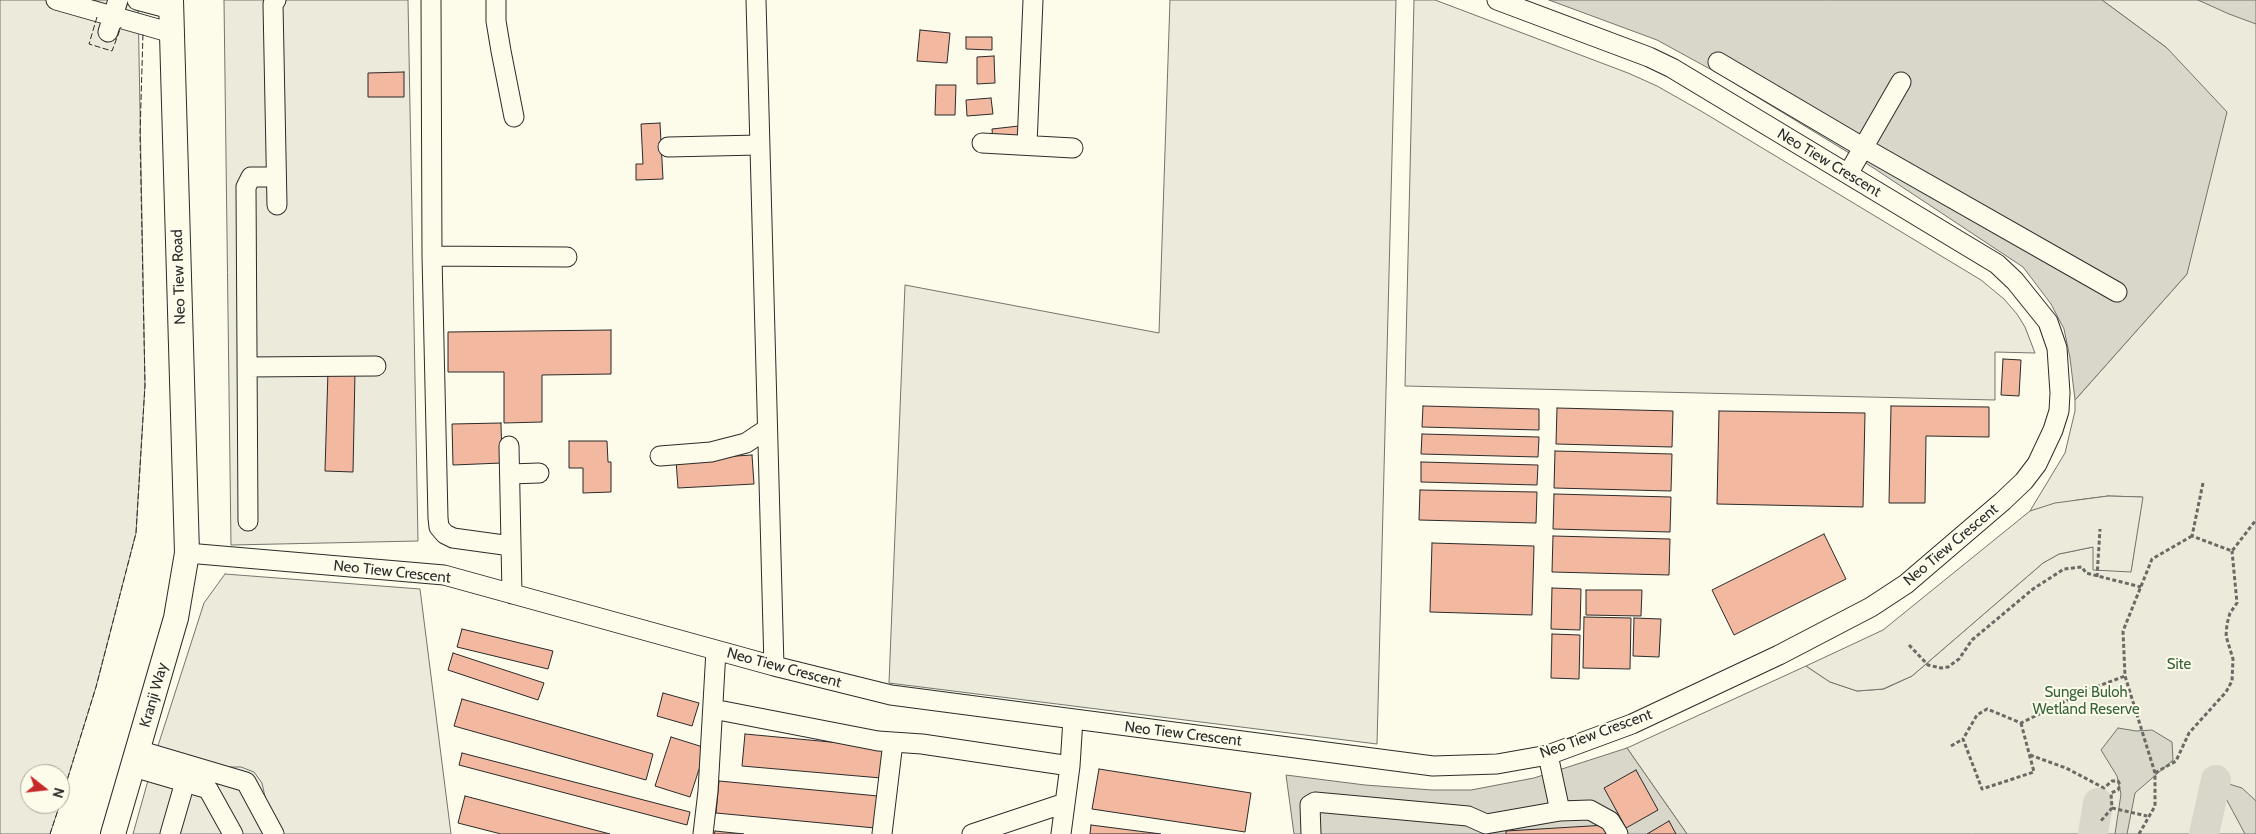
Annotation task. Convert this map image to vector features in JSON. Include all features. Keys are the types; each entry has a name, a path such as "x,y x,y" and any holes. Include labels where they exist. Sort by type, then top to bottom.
{"main road":[{"name":"Neo Tiew Road","path":"171,5 187,553"},
{"name":"Kranji Way","path":"113,834 176,618 187,553"}],"street":[{"path":"56,0 172,33"},
{"path":"137,0 171,5"},
{"path":"431,0 432,256 439,527 445,534 453,538 511,546"},
{"path":"496,0 496,21 514,118"},
{"path":"756,0 774,666"},
{"path":"1028,145 1033,0"},
{"name":"Neo Tiew Crescent","path":"187,553 444,575 774,666 891,695 1433,766 1497,764 1548,755 1632,724 1726,678 1779,655 1871,607 1906,584 2003,501 2024,481 2036,464 2059,411 2060,372 2057,348 2048,322 2016,281 1997,264 1657,60 1497,0"},
{"path":"273,1 277,205"},
{"path":"1718,62 1864,148 2117,292"},
{"path":"1848,174 1901,82"},
{"path":"982,143 1073,148"},
{"path":"668,146 759,145"},
{"path":"248,521 246,187 251,177 276,177"},
{"path":"432,256 567,257"},
{"path":"247,367 376,366"},
{"path":"660,456 711,452 746,443 767,429"},
{"path":"509,446 512,594"},
{"path":"510,474 539,473"},
{"path":"703,834 716,650"},
{"path":"713,709 893,742 922,744 1070,766"},
{"path":"1061,834 1070,766 1073,720"},
{"path":"882,834 893,742"},
{"path":"1548,755 1560,812"},
{"path":"135,758 185,782 208,789 233,834"},
{"path":"135,758 246,782 274,834"},
{"path":"171,829 185,782"},
{"path":"1311,834 1310,805 1315,802 1468,816 1484,829 1560,812 1590,810 1610,820 1618,834"},
{"path":"972,834 1027,826 1065,803"}],"path":[{"path":"2139,834 2147,816 2155,806 2155,773 2125,676 2123,630 2152,559 2192,536 2203,483"},
{"path":"2155,773 2176,761 2189,733 2226,692 2232,681 2233,659 2226,636 2230,613 2237,603 2232,551 2256,520"},
{"path":"2097,577 2100,529"},
{"path":"2192,536 2232,551"},
{"path":"1909,645 1928,665 1941,668 1948,667 1959,659 1972,640 2033,589 2064,569 2082,566 2086,573 2097,577 2141,587"},
{"path":"2021,723 2088,690 2125,676"},
{"path":"1952,746 1963,739 1977,715 1987,708 2021,723"},
{"path":"1963,739 1982,789 2034,772 2021,723"},
{"path":"2029,754 2066,768 2104,788 2112,781 2118,781 2120,785 2118,790 2111,793 2112,808 2100,822"},
{"path":"2112,808 2147,816"}],"green space":[{"path":"0,0 138,0 145,385 136,533 96,687 70,771 70,764 20,764 20,814 57,814 50,834 0,834"},
{"path":"224,0 408,0 418,541 231,545"},
{"path":"1170,0 1396,0 1377,744 889,683 905,285 1159,333"},
{"path":"1414,0 1435,0 1628,73 1657,86 1701,111 1981,280 2004,299 2017,314 2025,327 2035,353 1995,352 1995,400 1405,386"},
{"name":"Sungei Buloh Wetland Reserve","path":"2102,0 2256,0 2256,834 1687,834 1627,748 1806,666 1830,682 1857,691 1884,689 1912,676 2043,563 2059,554 2093,547 2131,571 2142,497 2108,496 2077,500 2030,511 2065,453 2075,411 2075,400 2187,274 2167,48"},
{"path":"225,574 420,589 451,834 283,834 267,806 218,767 156,752 204,603"}],"shaded area":[{"path":"1549,0 2102,0 2167,48 2227,112 2187,274 2075,400 2064,329 2051,304 2023,267 1872,167 1721,75 1657,40"},
{"path":"2198,0 2256,0 2256,24 2229,14"},
{"path":"2108,496 2143,497 2131,572 2093,570 2093,547 2059,554 2043,563 1912,676 1883,689 1857,691 1830,682 1806,666 1883,630 2030,511 2055,503"},
{"path":"2118,728 2136,731 2152,730 2172,742 2173,760 2135,793 2127,834 2115,834 2121,794 2117,776 2101,750"},
{"path":"1627,748 1687,834 1294,834 1286,775 1365,785 1432,790 1471,790 1534,778"},
{"path":"156,752 218,767 241,767 254,772 262,783 267,806 283,834 133,834"},
{"path":"2216,780 2242,788 2256,801 2256,834 2245,834"}],"building":[{"path":"920,30 950,33 947,63 917,61"},
{"path":"966,37 992,37 992,50 966,49"},
{"path":"994,56 995,83 977,84 977,57"},
{"path":"404,72 404,97 368,97 368,73"},
{"path":"936,85 956,85 955,115 935,115"},
{"path":"991,98 993,114 967,116 966,100"},
{"path":"660,123 663,179 636,180 636,164 643,164 641,124"},
{"path":"1019,126 1020,141 993,143 992,129"},
{"path":"611,330 611,374 542,375 542,422 504,423 504,372 448,372 448,332"},
{"path":"2003,359 2021,360 2019,396 2001,395"},
{"path":"328,371 355,372 353,472 325,471"},
{"path":"1423,406 1539,409 1539,430 1422,427"},
{"path":"1891,406 1989,407 1989,437 1926,436 1925,503 1889,503"},
{"path":"1557,408 1673,411 1672,447 1556,444"},
{"path":"1719,411 1865,413 1863,507 1717,504"},
{"path":"501,423 502,463 453,465 452,424"},
{"path":"1422,434 1539,437 1538,457 1421,454"},
{"path":"569,441 607,441 608,462 611,462 611,492 583,493 583,468 569,468"},
{"path":"1555,451 1672,454 1671,491 1554,488"},
{"path":"752,455 754,484 678,488 676,460"},
{"path":"1421,462 1538,465 1537,485 1421,482"},
{"path":"1420,490 1537,492 1536,523 1419,520"},
{"path":"1554,494 1671,497 1670,532 1553,529"},
{"path":"1824,534 1846,579 1734,635 1712,590"},
{"path":"1553,536 1670,539 1669,575 1552,572"},
{"path":"1432,543 1534,546 1532,615 1430,612"},
{"path":"1552,588 1581,589 1580,630 1551,629"},
{"path":"1586,590 1642,590 1641,616 1586,615"},
{"path":"1584,617 1631,618 1630,669 1583,668"},
{"path":"1634,618 1661,619 1659,657 1633,656"},
{"path":"462,629 553,651 548,669 457,647"},
{"path":"1552,634 1580,635 1579,679 1551,678"},
{"path":"453,653 544,683 538,700 448,670"},
{"path":"663,693 699,703 692,726 657,716"},
{"path":"462,699 653,754 646,780 454,726"},
{"path":"745,734 884,747 881,778 742,766"},
{"path":"671,737 706,748 690,797 655,786"},
{"path":"462,753 690,812 687,825 459,765"},
{"path":"1099,769 1251,793 1245,832 1092,809"},
{"path":"1636,770 1658,810 1626,828 1604,788"},
{"path":"719,781 878,796 875,828 716,813"},
{"path":"465,796 610,834 501,834 458,823"},
{"path":"1669,821 1676,834 1647,834"},
{"path":"1091,825 1161,834 1090,834"},
{"path":"1607,825 1608,834 1506,834 1506,831"},
{"path":"715,831 744,834 714,834"}],"waterway":[{"path":"2204,834 2216,780"},
{"path":"2093,834 2098,803"}],"fence":[{"path":"97,17 89,44 112,51 121,27"},
{"path":"70,771 96,687 136,533 145,385 140,135 143,33"},
{"path":"50,834 57,814"}],"park label":[{"name":"Site","path":"2179,665"}]}
